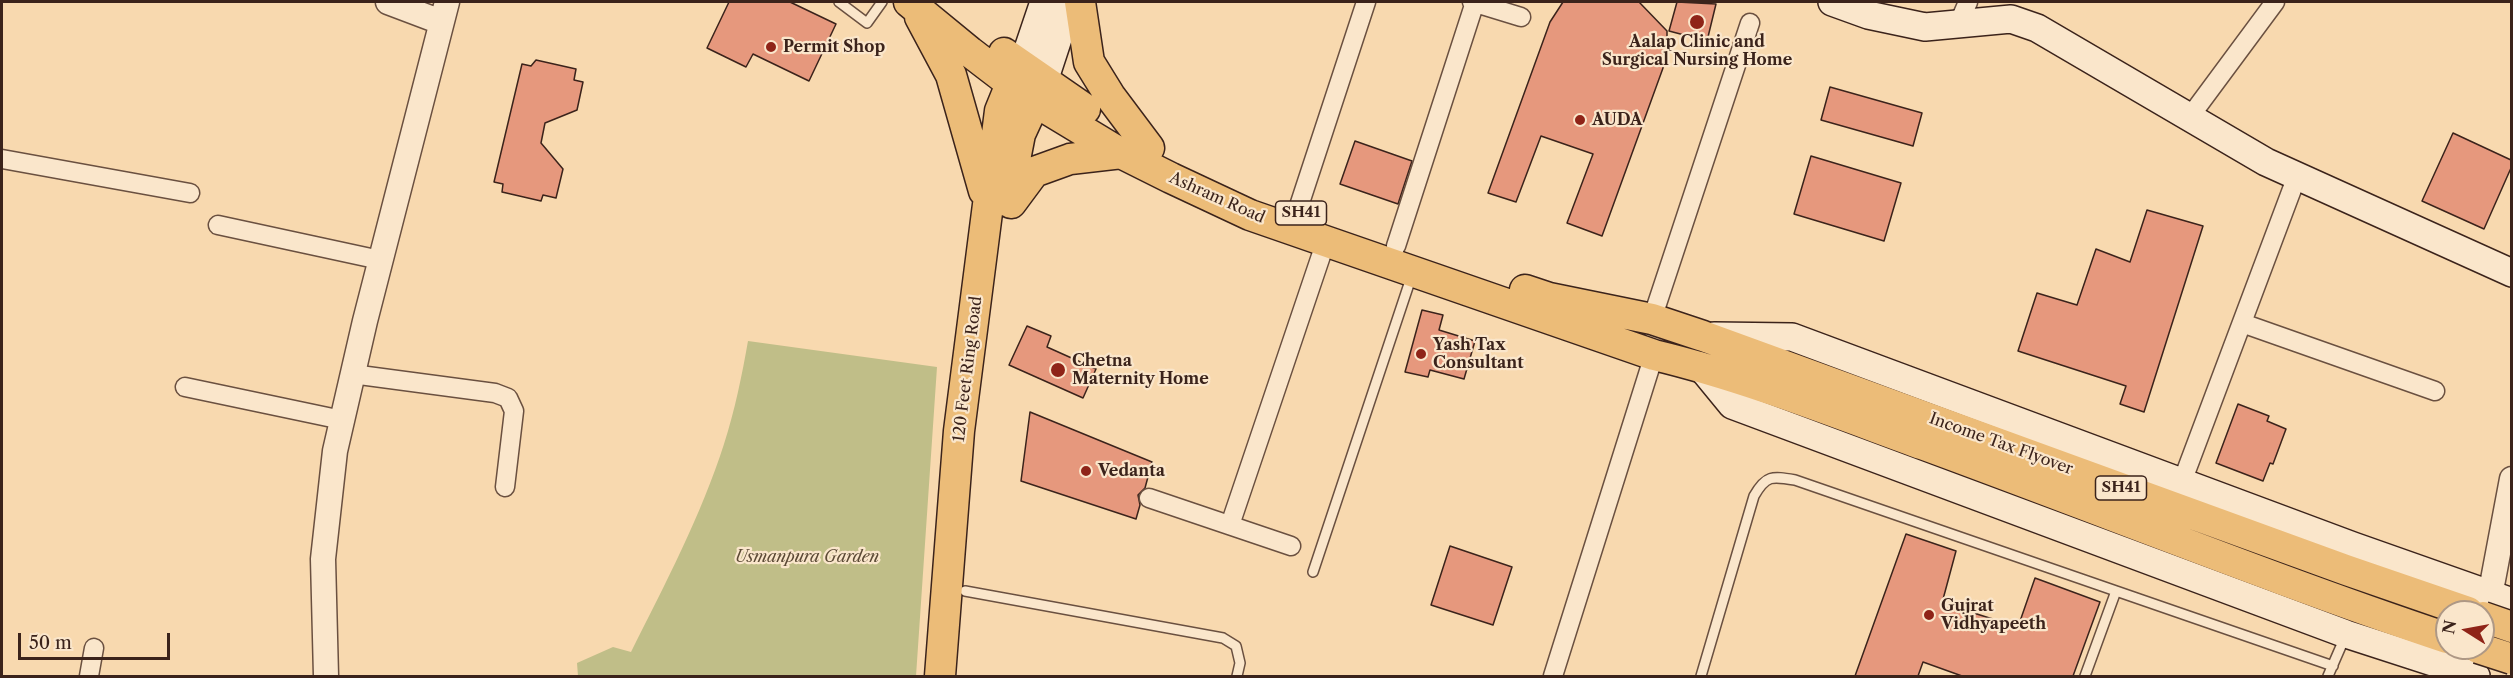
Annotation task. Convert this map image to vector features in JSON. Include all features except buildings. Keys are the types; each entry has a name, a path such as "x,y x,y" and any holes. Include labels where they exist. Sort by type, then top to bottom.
{"main road":[{"name":"Ashram Road","path":"901,2 1028,83 1124,135 1135,150 1250,215 1654,355 1700,366"},
{"path":"901,2 951,75 996,208 1034,172 1070,159 1135,150 1110,96 1089,62 1080,2"},
{"path":"1028,83 1044,2"},
{"path":"1028,83 1070,2"},
{"path":"1832,2 1868,15 1925,27 1963,13 2011,19 2037,28 2189,117 2297,176 2511,273"},
{"name":"120 Feet Ring Road","path":"958,676 996,208 1000,111 1028,83"},
{"name":"Ashram Road","path":"1135,150 1257,199 1549,298 1652,320 1703,336"},
{"name":"120 Feet Ring Road","path":"940,676 959,431 996,208"},
{"path":"1703,336 1792,338 2182,482 2471,600"},
{"name":"Income Tax Flyover","path":"1703,336 1769,375 2065,497 2335,600 2435,634"},
{"path":"1700,366 1732,405 2346,634 2475,676"},
{"name":"Income Tax Flyover","path":"1700,366 1769,375 2334,566 2462,600"},
{"name":"Income Tax Flyover","path":"2495,613 2511,627"},
{"path":"2495,654 2511,660"}],"street":[{"path":"326,676 323,559 335,451 380,260 444,12 388,2"},
{"path":"1297,212 1366,2"},
{"path":"1396,246 1474,2 1521,17"},
{"path":"2189,117 2275,2"},
{"path":"1652,320 1750,23"},
{"path":"2,159 190,193"},
{"path":"2182,482 2297,176"},
{"path":"218,225 380,260"},
{"path":"1230,525 1326,241"},
{"path":"2242,323 2435,391"},
{"path":"1553,676 1654,355"},
{"path":"352,374 495,393 508,398 514,411 505,487"},
{"path":"185,387 342,420"},
{"path":"2489,600 2511,479"},
{"path":"1149,498 1291,546"},
{"path":"89,676 94,648"},
{"path":"2475,676 2477,660"}],"lane":[{"path":"839,2 867,22 901,2"},
{"path":"1313,572 1413,271"},
{"path":"1701,676 1754,496 1762,482 1776,476 1795,480 2333,666"},
{"path":"965,591 1223,638 1236,646 1240,663 1237,676"},
{"path":"2085,676 2116,591"},
{"path":"2328,676 2346,634"}],"green space":[{"name":"Usmanpura Garden","path":"748,341 937,367 916,676 578,676 577,663 613,647 631,652 682,550 715,471 732,418"}],"place":[{"name":"Aalap Clinic and Surgical Nursing Home","path":"1697,22"},
{"name":"Permit Shop","path":"771,47"},
{"name":"AUDA","path":"1580,120"},
{"name":"Yash Tax Consultant","path":"1421,354"},
{"name":"Chetna Maternity Home","path":"1058,370"},
{"name":"Vedanta","path":"1086,471"},
{"name":"Gujrat Vidhyapeeth","path":"1929,615"}]}
